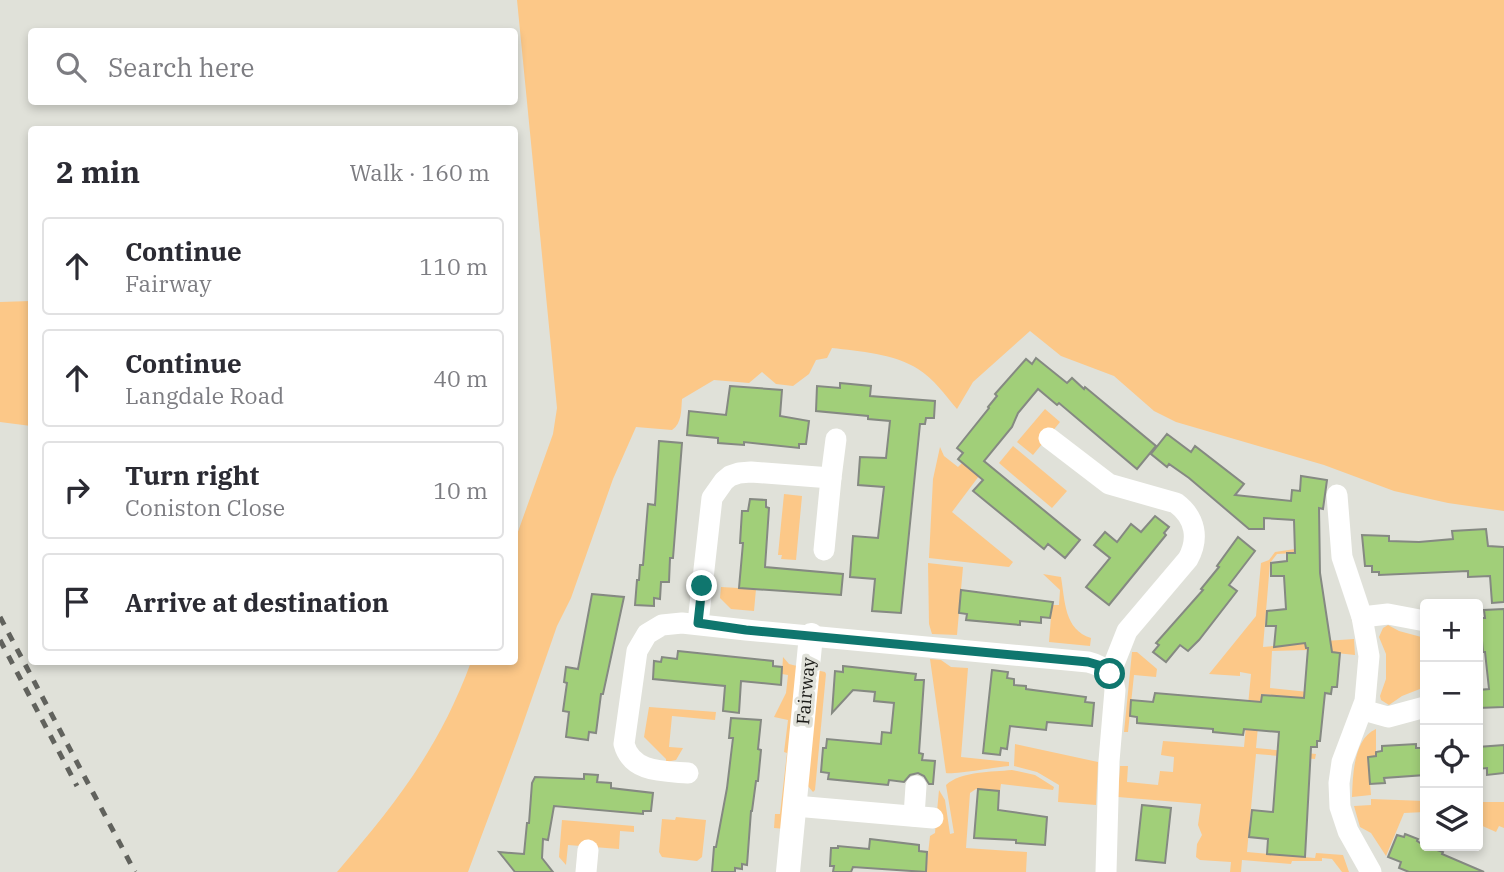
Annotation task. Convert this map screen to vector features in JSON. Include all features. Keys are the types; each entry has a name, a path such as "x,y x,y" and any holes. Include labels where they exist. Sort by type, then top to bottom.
{"street":[{"path":"824,550 836,439"},
{"path":"1049,439 1109,484 1177,503 1184,509 1195,531 1193,550 1188,559 1127,631 1110,674 1115,691 1109,761 1106,872"},
{"path":"698,623 709,508 712,498 724,481 739,473 751,472 831,478"},
{"path":"1336,495 1342,556 1362,617 1369,656 1363,710 1342,762 1340,807 1348,831 1371,872"},
{"path":"1362,617 1388,614 1420,620"},
{"path":"688,773 656,771 641,766 627,753 624,739 635,662 647,634 662,625 698,623 811,635"},
{"name":"Fairway","path":"788,872 811,635 1088,662 1102,666 1110,674"},
{"path":"1363,710 1388,718 1420,708"},
{"path":"795,806 923,817 916,786"},
{"path":"586,872 589,849"}],"shaded area":[{"path":"517,0 1504,0 1504,511 1448,503 1394,491 1324,465 1176,422 1154,411 1114,376 1061,356 1030,331 973,382 957,409 934,382 918,369 888,357 854,350 832,348 827,358 816,360 809,374 793,386 776,384 762,372 749,383 714,380 682,399 679,420 672,430 636,427 613,479 571,598 557,626 468,872 337,872 414,774 445,722 470,665 518,665 518,532 553,434 557,408"},
{"path":"28,301 28,426 0,422 0,302"},
{"path":"1045,409 1060,422 1033,455 1017,442"},
{"path":"1013,446 1067,491 1052,508 999,463"},
{"path":"940,447 944,456 958,467 962,463 979,476 952,512 1013,562 1009,567 929,558 933,479"},
{"path":"784,494 802,496 796,560 781,559 782,555 778,555"},
{"path":"1295,549 1312,552 1277,554 1270,563 1263,647 1305,643 1306,648 1311,648 1311,642 1354,639 1355,655 1308,650 1272,651 1270,688 1318,693 1318,699 1261,694 1256,748 1316,754 1315,759 1256,754 1247,852 1315,858 1316,853 1343,855 1349,872 1342,872 1332,859 1322,858 1322,861 1292,861 1291,864 1242,860 1241,872 1230,872 1231,862 1200,860 1196,857 1197,844 1202,835 1198,825 1201,804 1118,797 1120,766 1128,766 1127,782 1158,785 1160,771 1173,772 1174,757 1161,755 1163,741 1244,747 1251,674 1209,674 1256,616 1261,563 1269,560 1275,552"},
{"path":"928,563 963,567 957,635 932,634 929,624"},
{"path":"1043,574 1061,577 1067,613 1075,628 1091,638 1090,646 1049,642 1052,605 1059,605 1060,590"},
{"path":"721,587 756,589 754,611 731,609 720,598"},
{"path":"1388,625 1420,637 1420,689 1389,705 1381,700 1380,696 1386,679 1386,654 1379,637 1383,628"},
{"path":"1132,652 1137,652 1157,669 1156,677 1134,675 1128,732 1124,732"},
{"path":"783,657 789,664 801,667 785,829 774,828 775,814 780,814 787,753 784,752 788,720 774,717 786,693 788,675 782,674"},
{"path":"930,659 941,660 951,667 968,668 961,757 1009,762 1009,766 946,773"},
{"path":"816,670 826,674 813,792 807,785"},
{"path":"649,707 716,712 715,720 672,716 669,747 683,748 676,760 666,762 644,737"},
{"path":"1376,729 1376,756 1368,757 1371,795 1352,797 1359,749 1368,734"},
{"path":"1015,744 1098,762 1096,805 1058,802 1059,785 1037,772 1014,766"},
{"path":"1012,770 1035,775 1054,787 1053,790 1001,784 1000,791 976,789 970,793 966,848 1027,852 1026,872 926,872 930,836 935,833 939,790 945,800 950,834 954,833 946,785 968,775"},
{"path":"1371,799 1420,801 1420,812 1404,813 1386,856 1371,833 1360,827 1354,806 1371,805"},
{"path":"1483,802 1504,802 1504,828 1499,826 1496,832 1483,826"},
{"path":"676,817 706,820 702,857 697,861 662,857 659,852 662,819 675,820"},
{"path":"562,820 634,826 634,832 620,831 619,849 568,845 566,865 559,857"}],"building":[{"path":"1036,358 1067,383 1072,378 1084,389 1085,387 1156,446 1137,469 1059,403 1057,405 1038,389 1018,413 1012,427 984,461 1080,540 1065,558 1048,544 1044,549 973,491 983,480 958,459 963,453 957,448 989,408 997,396 995,394 1026,359 1032,364"},
{"path":"840,383 871,386 870,396 935,401 934,418 926,418 925,424 920,424 901,613 872,611 875,579 850,577 853,536 878,538 884,487 858,485 860,457 886,458 890,421 816,411 817,386 840,388"},
{"path":"730,386 782,390 780,416 809,421 806,444 799,444 799,448 744,442 744,445 718,443 718,438 687,435 689,411 726,415"},
{"path":"1167,434 1191,452 1195,446 1244,484 1235,495 1291,501 1292,490 1300,491 1301,476 1327,480 1323,509 1319,508 1320,573 1332,652 1340,653 1337,687 1332,687 1331,694 1325,693 1320,741 1317,741 1317,747 1311,747 1305,857 1267,854 1268,839 1249,837 1252,810 1273,812 1279,732 1244,729 1243,735 1213,732 1213,729 1137,723 1137,717 1130,716 1131,700 1153,702 1155,693 1261,702 1262,695 1304,698 1308,648 1305,643 1274,647 1276,626 1266,626 1267,611 1286,609 1284,576 1271,576 1271,563 1287,561 1287,553 1295,553 1294,520 1264,518 1264,529 1249,529 1189,478 1169,464 1167,467 1151,454"},
{"path":"659,441 682,443 673,558 670,558 669,582 661,582 660,599 654,598 654,606 635,605 640,565 643,565 648,504 655,505"},
{"path":"750,499 766,500 766,507 769,508 765,567 843,574 841,595 739,588 743,543 740,543 742,511 748,511"},
{"path":"1155,516 1169,527 1164,533 1166,535 1109,605 1086,587 1110,558 1094,545 1105,532 1117,542 1131,524 1141,532"},
{"path":"1486,529 1488,546 1504,547 1504,602 1492,603 1490,576 1468,577 1468,571 1379,575 1379,572 1372,572 1372,566 1365,566 1362,535 1389,536 1389,541 1419,542 1453,539 1452,531"},
{"path":"1238,537 1255,551 1229,585 1237,591 1188,651 1180,645 1166,662 1153,652 1159,645 1156,643 1203,590 1201,589"},
{"path":"961,590 1053,602 1050,618 1041,617 1041,623 1020,621 1020,625 966,620 967,614 959,613"},
{"path":"592,594 624,597 601,694 596,733 589,732 588,740 566,737 569,712 563,711 566,667 578,669"},
{"path":"1504,609 1504,707 1483,708 1483,690 1489,689 1483,652 1484,610"},
{"path":"678,651 773,661 773,666 782,667 781,685 741,681 739,713 723,711 725,686 653,679 654,661 661,662 662,657 677,659"},
{"path":"843,666 916,674 915,680 924,680 919,753 923,754 922,760 935,761 933,784 929,784 924,776 918,773 910,775 904,782 889,780 888,785 828,779 829,773 821,772 823,748 826,748 827,739 881,744 882,732 891,733 894,703 874,701 875,692 853,690 832,713 835,671 843,672"},
{"path":"992,670 1008,672 1007,678 1014,679 1014,685 1026,686 1026,689 1086,697 1085,702 1094,703 1092,726 1047,722 1046,730 1010,726 1007,749 1001,748 1000,755 983,753"},
{"path":"731,718 761,720 758,781 751,811 747,865 742,864 742,869 735,868 735,872 712,872 714,847 727,788 733,738 729,738"},
{"path":"1416,744 1416,748 1420,748 1420,775 1384,778 1385,783 1370,784 1368,757 1376,756 1376,752 1382,751 1382,746"},
{"path":"1504,745 1504,773 1487,775 1487,768 1483,768 1483,747"},
{"path":"584,774 598,775 597,782 611,783 611,788 653,793 651,811 643,811 643,814 554,806 548,840 543,839 542,858 553,872 515,872 499,852 524,854 532,783 535,777 584,779"},
{"path":"978,789 999,791 998,810 1047,817 1045,845 1016,843 1016,840 974,838"},
{"path":"1142,805 1171,808 1165,863 1136,860"},
{"path":"1405,834 1418,839 1420,851 1440,851 1484,872 1409,872 1399,868 1401,862 1388,857 1397,835 1404,837"},
{"path":"870,839 919,845 919,851 927,852 926,872 853,867 851,872 833,872 834,866 830,866 831,848 838,846 869,849"}],"railway":[{"path":"0,617 135,872"},
{"path":"0,640 77,786"}],"route":[{"path":"702,586 698,623 746,630 1088,662 1102,666 1110,674"}]}
